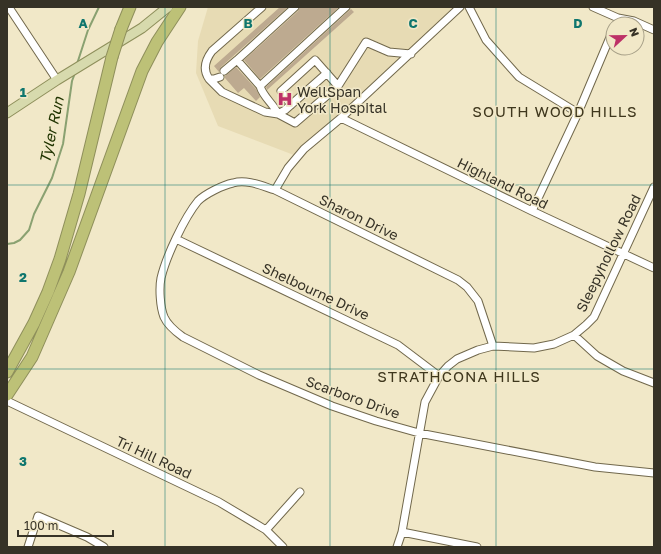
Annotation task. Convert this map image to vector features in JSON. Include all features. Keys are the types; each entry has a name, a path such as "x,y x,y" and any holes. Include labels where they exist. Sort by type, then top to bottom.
{"highway":[{"path":"7,372 34,323 48,292 60,259 79,194 112,57 130,7"},
{"path":"7,395 32,357 59,297 142,71 157,42 180,7"}],"main road":[{"path":"7,113 142,28 168,7"}],"street":[{"path":"262,7 212,51 206,59 205,72 209,79 222,92 265,112 278,114 295,123 338,86 366,42 390,52 411,54"},
{"path":"209,79 214,79 222,74 295,7"},
{"path":"260,86 346,7"},
{"path":"275,190 288,168 304,149 411,54 460,7"},
{"path":"469,7 486,40 519,77 578,113"},
{"path":"593,7 608,16"},
{"path":"7,8 10,9 58,80"},
{"path":"532,211 578,113 605,49"},
{"path":"237,60 260,86 261,92 274,106 278,114"},
{"path":"291,105 280,91 315,60 338,86"},
{"path":"278,114 291,105 326,73"},
{"name":"Highland Road","path":"340,118 623,255 654,268"},
{"name":"Sharon Drive","path":"186,219 199,200 234,182 247,182 275,190 458,280 467,287 478,301 493,346"},
{"name":"Sleepyhollow Road","path":"397,547 402,532 424,402 439,376 457,359 478,350 493,346 534,348 554,344 574,335 586,325 594,317 654,187"},
{"name":"Scarboro Drive","path":"186,219 165,264 161,279 160,294 164,317 172,328 183,337 259,375 332,406 376,422 419,433 595,467 654,473"},
{"name":"Shelbourne Drive","path":"176,239 398,344 439,376"},
{"path":"574,335 597,356 623,371 654,383"},
{"name":"Tri Hill Road","path":"7,400 219,502 266,530 283,547"},
{"path":"266,530 300,492"},
{"path":"28,547 38,516 87,537 104,547"},
{"path":"402,532 477,547"}],"shaded area":[{"name":"WellSpan York Hospital","path":"208,7 460,7 299,157 218,126 196,73 198,41"}],"building":[{"path":"280,7 288,7 221,67 219,72 214,66"},
{"path":"300,7 339,7 260,79 244,60 298,11"},
{"path":"351,9 354,12 267,90 266,87"},
{"path":"236,67 256,89 260,97 256,101 244,88 238,93 225,78 225,76"}],"waterway":[{"name":"Tyler Run","path":"77,64 88,30 99,7"},
{"name":"Tyler Run","path":"7,244 20,240 29,230 34,214 52,178 63,144 72,81 75,73"}],"place":[{"name":"WellSpan York Hospital","path":"285,99"}],"district":[{"name":"SOUTH WOOD HILLS","path":"555,111"},
{"name":"STRATHCONA HILLS","path":"459,376"}]}
